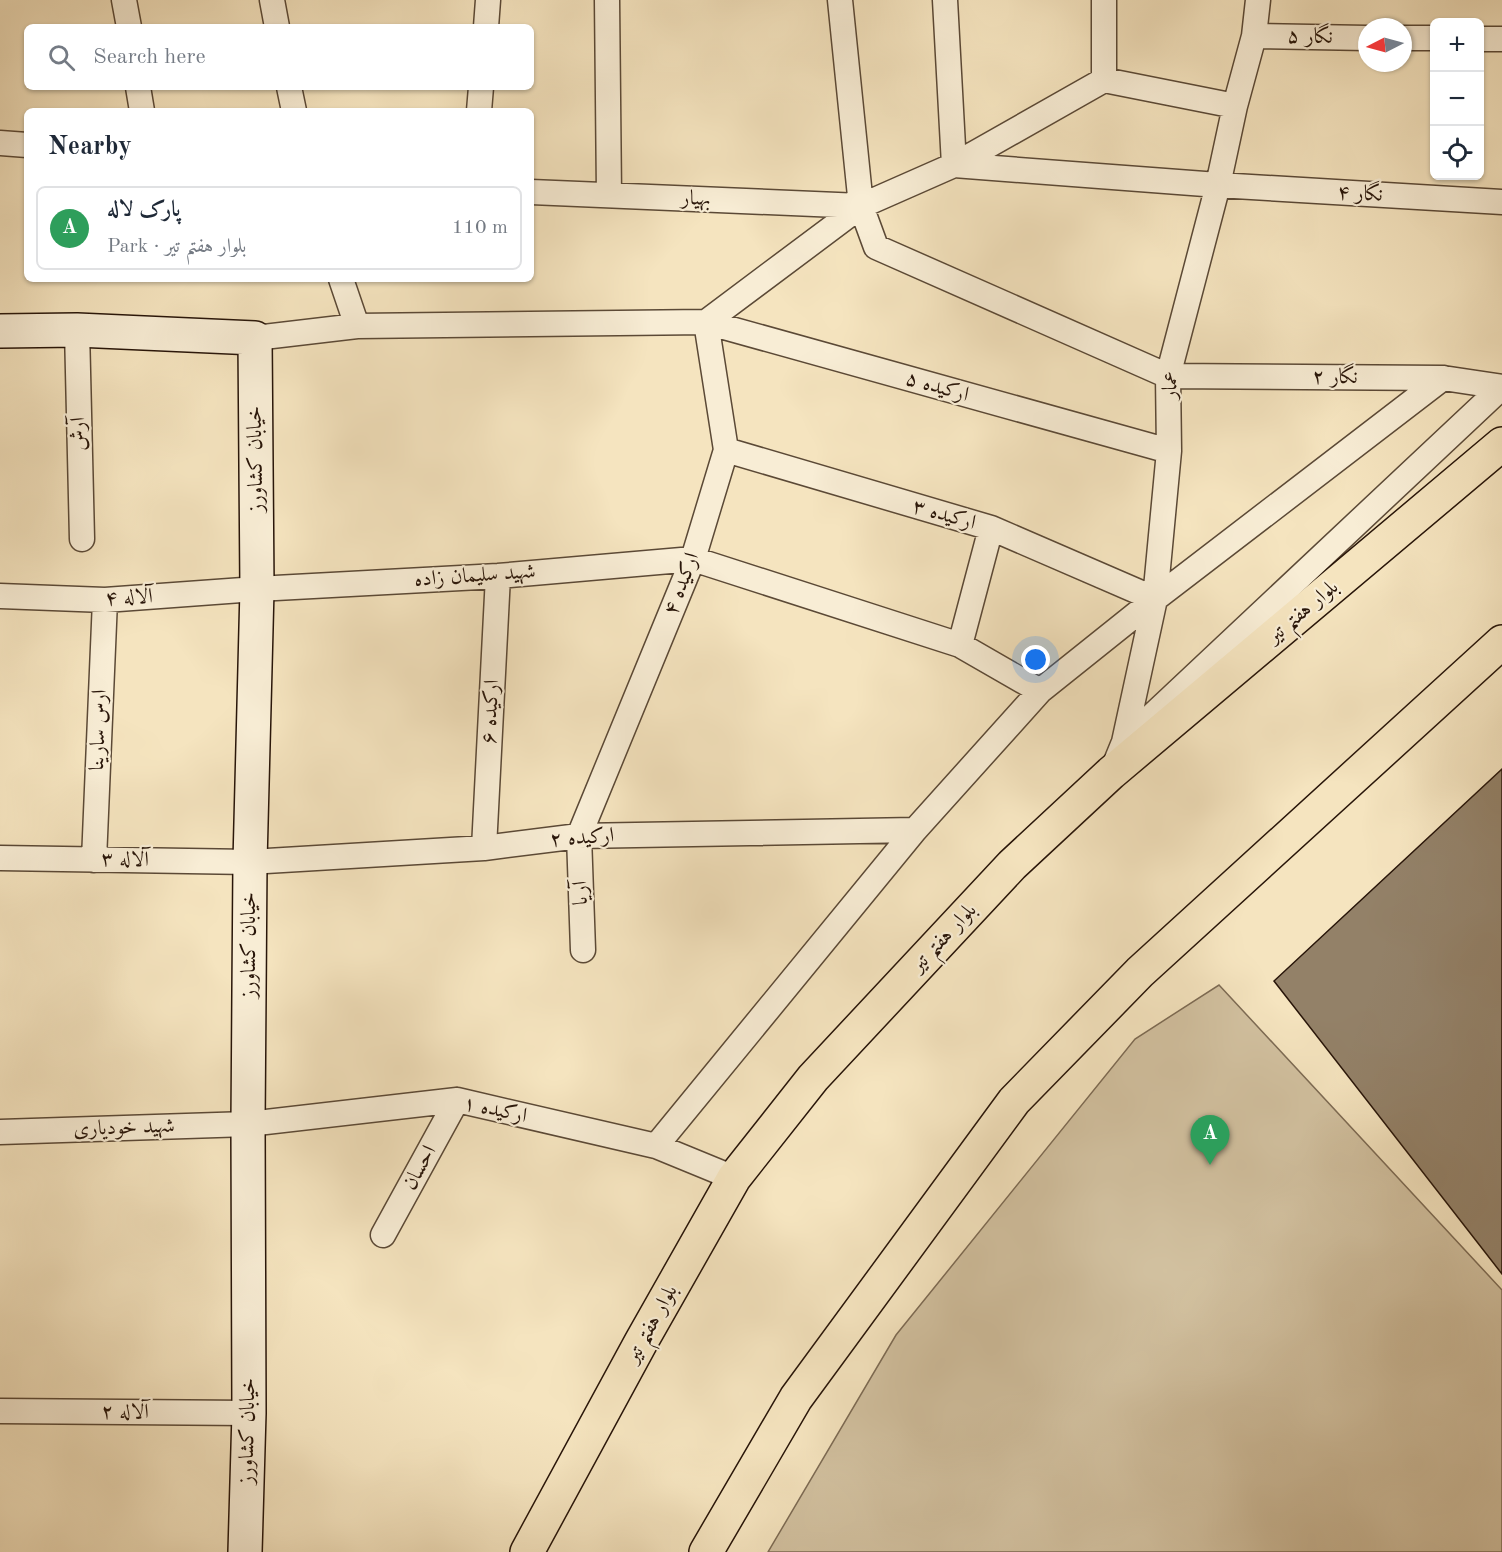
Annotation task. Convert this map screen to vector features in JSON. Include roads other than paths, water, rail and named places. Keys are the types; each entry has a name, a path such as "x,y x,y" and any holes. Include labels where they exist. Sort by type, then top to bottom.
{"main road":[{"name":"بلوار هفتم تیر","path":"527,1552 641,1342 734,1178 813,1078 1012,866 1112,773 1502,444"},
{"path":"706,1552 796,1398 1014,1101 1140,972 1502,642"}],"street":[{"path":"124,0 128,24"},
{"path":"272,0 276,24"},
{"path":"486,24 488,0"},
{"path":"607,0 609,195"},
{"path":"840,0 861,206 876,247 1168,376"},
{"path":"945,0 954,165"},
{"path":"1104,0 1104,80"},
{"name":"عمار","path":"1112,773 1124,742 1155,599 1169,451 1168,376 1254,36 1258,0"},
{"name":"نگار ۵","path":"1254,36 1358,38"},
{"path":"1412,38 1430,38"},
{"path":"1484,39 1502,39"},
{"path":"706,322 861,206 954,165 1104,80 1235,106"},
{"path":"138,90 142,108"},
{"path":"290,90 293,108"},
{"path":"479,108 481,90"},
{"path":"0,143 24,145"},
{"name":"نگار ۴","path":"954,165 1218,185 1502,202"},
{"name":"بهیار","path":"534,192 861,206"},
{"path":"342,282 357,326"},
{"name":"ارکیده ۵","path":"255,338 357,326 706,322 1169,451"},
{"name":"ارکیده ۴","path":"579,836 693,559 726,450 706,322"},
{"path":"0,331 77,330 255,338"},
{"name":"آرش","path":"77,330 82,539"},
{"name":"خیابان کشاورز","path":"245,1552 249,1413 249,862 257,589 255,338"},
{"name":"نگار ۲","path":"1168,376 1443,378 1502,387"},
{"path":"656,1146 915,830 1040,691 1155,599 1443,378"},
{"path":"1124,742 1502,387"},
{"name":"ارکیده ۳","path":"726,450 991,528 1155,599"},
{"path":"960,645 991,528"},
{"path":"693,559 960,645 1040,691"},
{"name":"شهید سلیمان زاده","path":"257,589 498,576 693,559"},
{"name":"ارکیده ۶","path":"484,848 498,576"},
{"name":"آلاله ۴","path":"0,596 105,600 257,589"},
{"name":"ارس سارینا","path":"94,860 105,600"},
{"name":"ارکیده ۲","path":"249,862 484,848 579,836 915,830"},
{"name":"آریا","path":"579,836 583,950"},
{"name":"آلاله ۳","path":"0,858 249,862"},
{"name":"ارکیده ۱","path":"248,1124 457,1100 656,1146 734,1178"},
{"name":"احسان","path":"383,1235 457,1100"},
{"name":"شهید خودیاری","path":"0,1132 248,1124"},
{"name":"آلاله ۲","path":"0,1411 249,1413"}],"place":[{"name":"پارک لاله","path":"1210,1165"}]}
